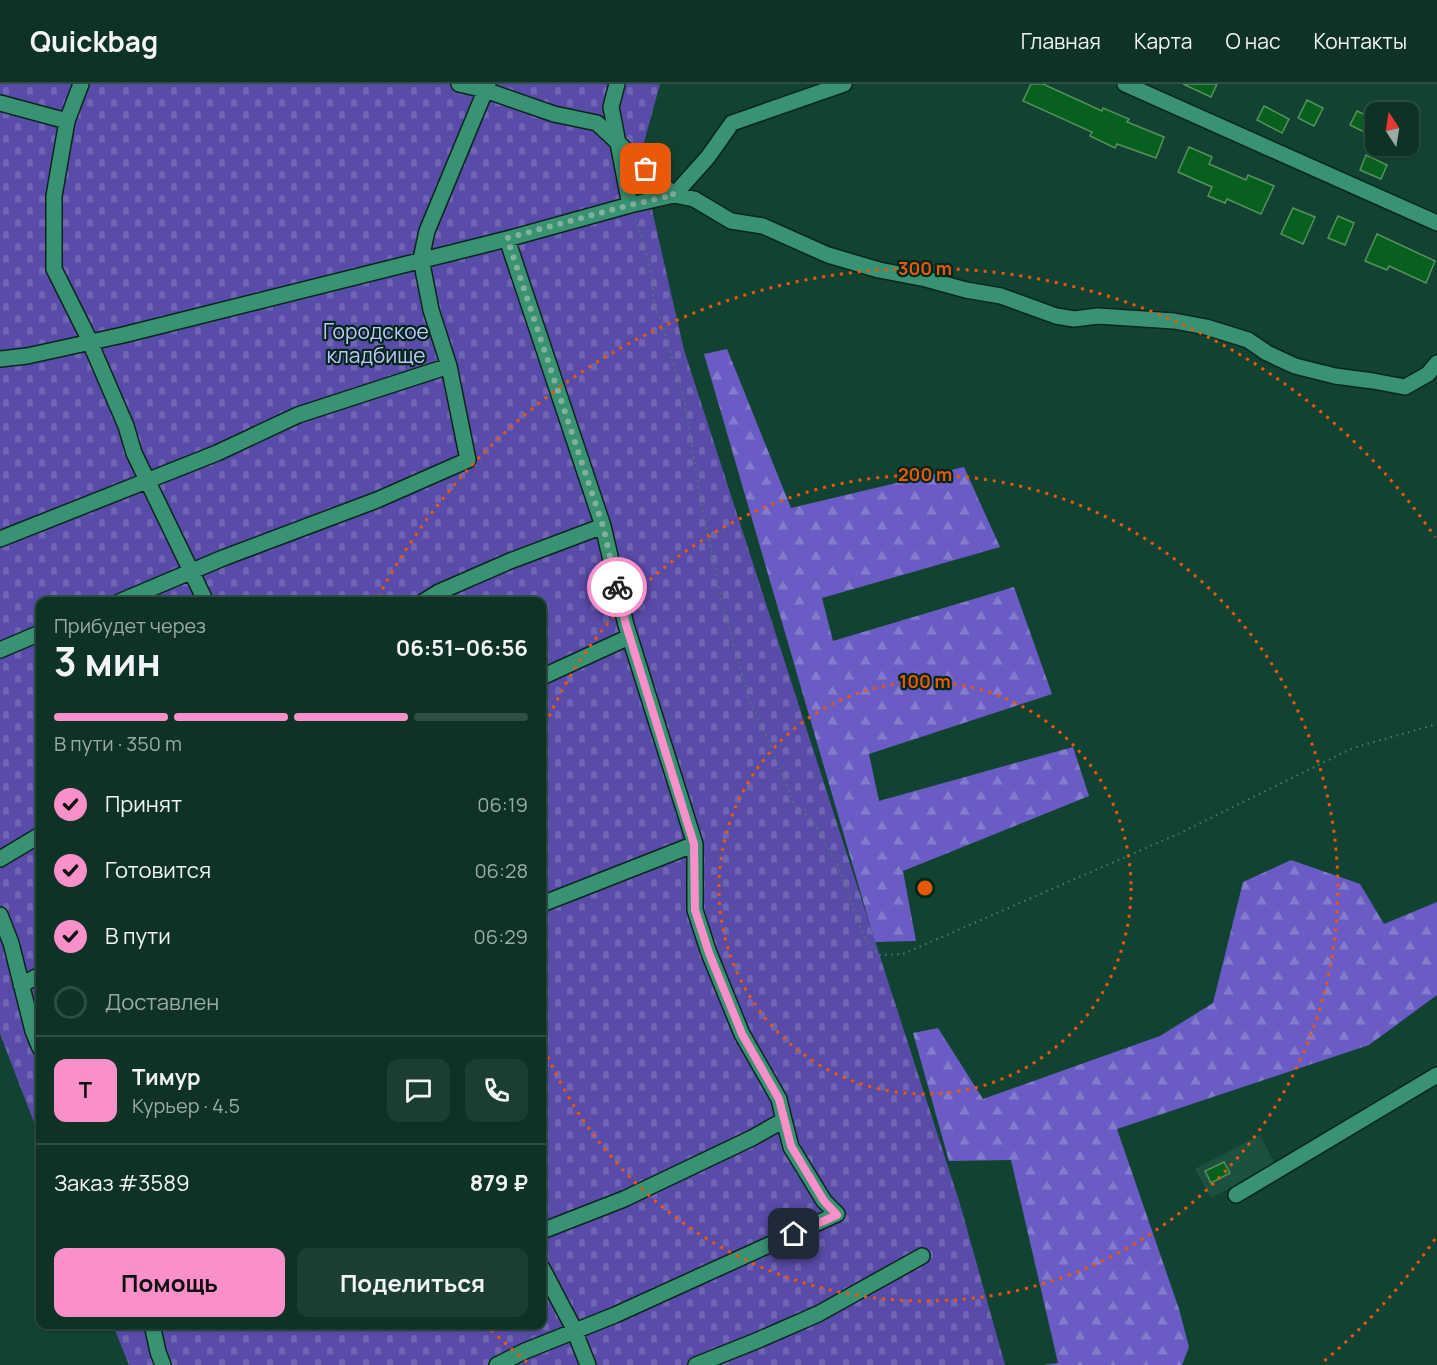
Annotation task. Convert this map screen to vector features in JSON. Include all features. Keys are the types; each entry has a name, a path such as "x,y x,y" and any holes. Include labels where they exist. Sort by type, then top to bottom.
{"street":[{"path":"81,84 67,120 54,196 54,269 90,342 126,426 134,453 204,597"},
{"path":"459,84 486,87 554,114 597,123 674,195"},
{"path":"617,84 611,107 630,205"},
{"path":"674,195 708,157 732,123 844,84"},
{"path":"1125,84 1437,223"},
{"path":"130,597 191,571 377,500 468,460 449,366 431,309 421,259 427,231 486,87"},
{"path":"0,103 67,120"},
{"path":"0,359 27,356 134,333 674,195 694,199 731,221 763,226 828,255 879,270 1001,296 1056,316 1074,319 1098,316 1174,321 1206,327 1248,340 1267,353 1295,366 1335,376 1405,387 1428,374 1437,363"},
{"path":"497,1365 615,1315 837,1215 824,1201 791,1146 779,1099 742,1034 698,921 695,910 694,844 630,636 603,526 507,238"},
{"path":"0,539 217,453 298,415 449,366"},
{"path":"431,597 510,561 603,526"},
{"path":"0,650 36,635"},
{"path":"546,675 630,636"},
{"path":"0,859 36,837"},
{"path":"546,902 694,844"},
{"path":"0,915 11,943 36,1038"},
{"path":"21,985 36,977"},
{"path":"1236,1195 1437,1075"},
{"path":"546,1229 624,1199 752,1138 784,1120"},
{"path":"696,1365 818,1314 922,1256"},
{"path":"546,1276 574,1331 588,1365"},
{"path":"153,1329 158,1352 164,1365"}],"path":[{"path":"630,205 645,247 653,280 653,299 685,403 706,529 722,602 749,700 795,806 811,819 838,865 864,937 878,955 903,954 1034,897 1178,834 1353,748 1437,724"}],"shaded area":[{"path":"1260,1135 1275,1164 1211,1198 1195,1169"}],"green space":[{"name":"Городское кладбище","path":"0,84 660,84 640,157 684,350 960,1204 1005,1365 129,1365 115,1329 546,1329 546,597 36,597 36,1128 0,1034"},
{"path":"727,349 791,508 964,467 1000,547 822,598 833,641 1014,587 1052,694 869,754 879,801 1073,747 1089,796 903,871 916,941 875,942 704,354"},
{"path":"1291,860 1360,884 1384,924 1437,902 1437,995 1369,1045 1117,1129 1179,1309 1189,1347 1182,1365 1044,1365 1058,1363 1011,1160 949,1161 913,1033 938,1028 983,1099 1160,1036 1213,1003 1243,882"}],"building":[{"path":"1031,84 1043,84 1102,111 1103,108 1129,119 1127,122 1164,137 1156,158 1117,144 1115,148 1090,136 1092,132 1023,101"},
{"path":"1183,84 1217,84 1211,97"},
{"path":"1307,100 1323,108 1314,126 1298,118"},
{"path":"1264,106 1289,119 1282,133 1257,120"},
{"path":"1357,111 1365,115 1365,132 1350,125"},
{"path":"1189,147 1212,157 1209,164 1246,180 1248,175 1274,186 1261,214 1227,199 1225,203 1208,196 1212,187 1178,172"},
{"path":"1366,156 1387,165 1381,179 1360,170"},
{"path":"1293,208 1315,217 1303,244 1281,234"},
{"path":"1338,216 1354,223 1345,245 1328,238"},
{"path":"1377,234 1435,261 1426,283 1389,266 1387,270 1365,261"},
{"path":"1224,1162 1230,1173 1211,1183 1205,1171"}],"way so far":[{"path":"617,587 603,526 507,238 674,195 646,169"}],"route":[{"path":"617,587 626,625 694,844 695,910 709,953 742,1034 779,1099 791,1146 824,1201 837,1215 794,1234"}]}
